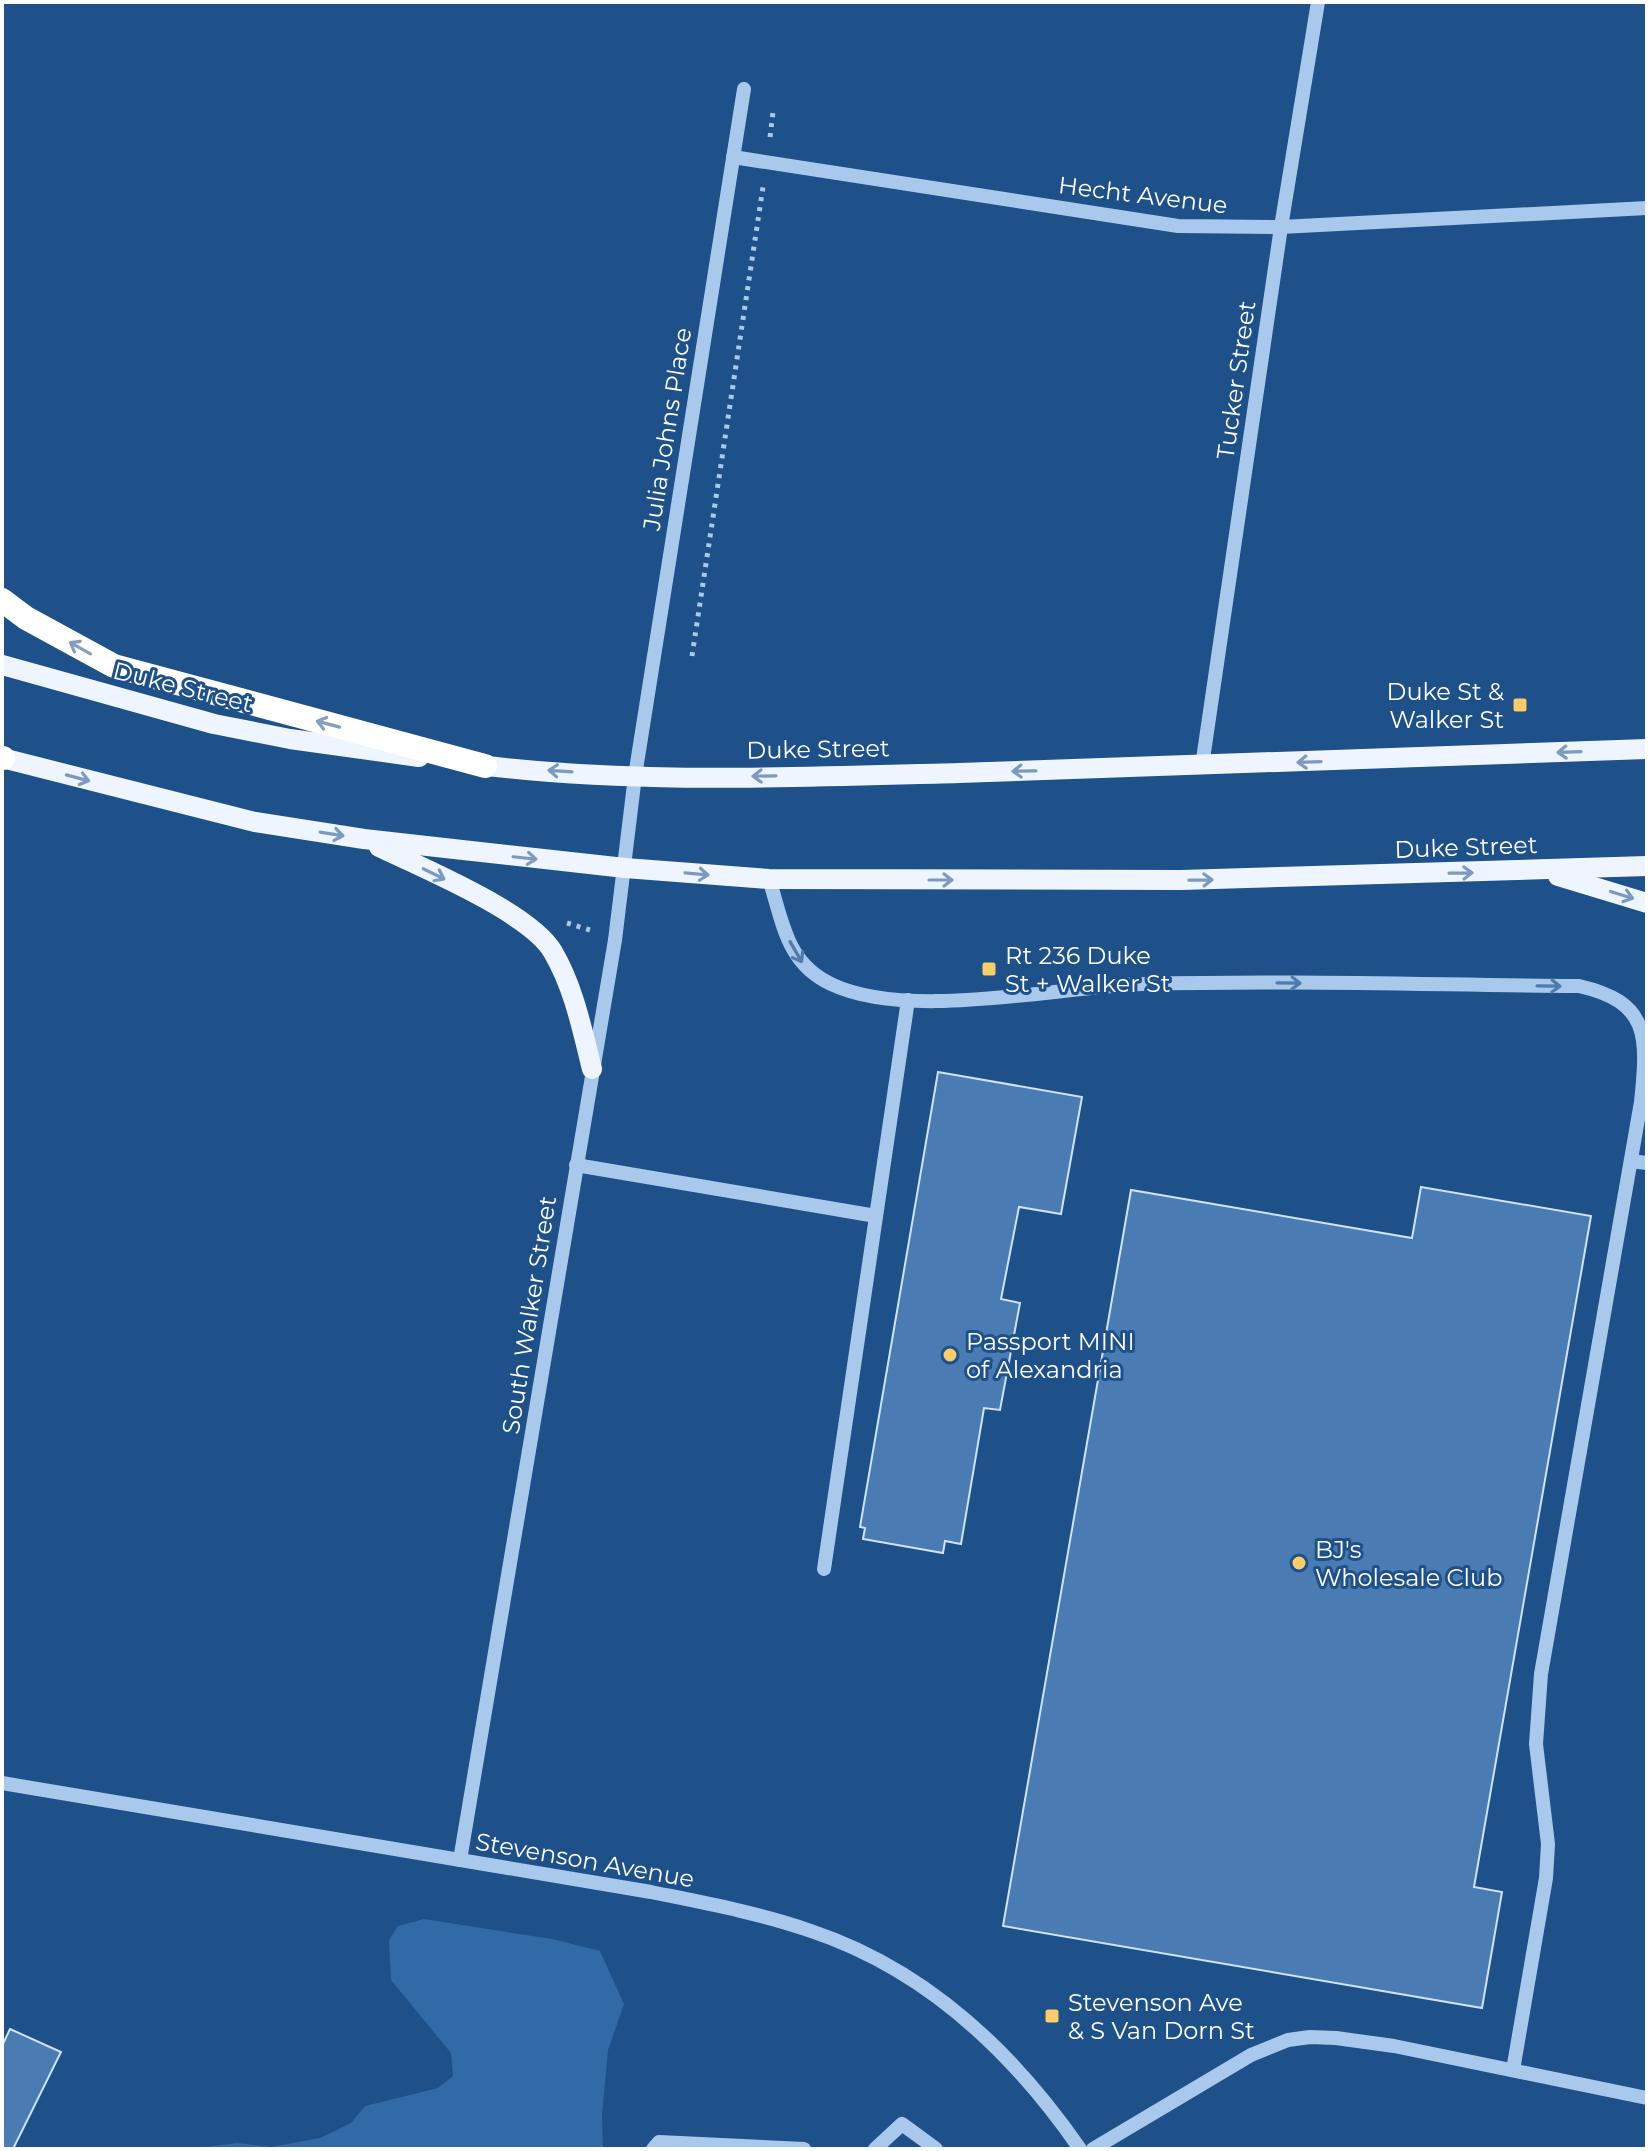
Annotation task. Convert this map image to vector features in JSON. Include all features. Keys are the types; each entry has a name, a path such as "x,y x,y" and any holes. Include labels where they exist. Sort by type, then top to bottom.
{"highway":[{"path":"2,600 26,618 114,666 485,766"}],"main road":[{"name":"Duke Street","path":"2,665 214,724 290,739 485,766 635,776 909,774 1647,749"},
{"name":"Duke Street","path":"2,758 255,822 364,839 625,868 769,879 1181,880 1647,866"},
{"path":"364,839 468,889 531,928 552,949 571,991 592,1069"},
{"path":"1542,871 1647,903"}],"street":[{"name":"Tucker Street","path":"1202,766 1281,227 1318,2"},
{"name":"Julia Johns Place","path":"635,776 744,89"},
{"name":"Hecht Avenue","path":"733,157 1178,226 1281,227 1647,208"},
{"name":"South Walker Street","path":"460,1860 625,868 635,776"},
{"path":"769,879 793,953 808,971 830,984 879,998 946,1001 1107,986 1168,984 1579,986 1611,995 1631,1006 1639,1017 1647,1047 1641,1102 1541,1674 1536,1744 1548,1844 1546,1878 1513,2070"},
{"path":"824,1569 908,1000"},
{"path":"1631,1161 1647,1163"},
{"path":"576,1165 876,1216"},
{"name":"Stevenson Avenue","path":"2,1783 651,1892 751,1913 813,1931 897,1971 970,2022 1052,2108 1080,2149"},
{"path":"1093,2149 1251,2055 1288,2040 1323,2037 1365,2041 1647,2098"},
{"path":"875,2149 902,2124 936,2149"},
{"path":"653,2149 659,2142 804,2149"}],"path":[{"path":"692,656 760,215"}],"shaded area":[{"path":"424,1919 552,1939 600,1951 624,2004 608,2050 602,2115 603,2149 189,2149 237,2143 271,2147 320,2138 351,2123 365,2106 438,2088 453,2076 451,2053 391,1980 389,1940 398,1926"}],"building":[{"name":"Passport MINI of Alexandria","path":"938,1072 1082,1097 1061,1214 1019,1207 1001,1299 1020,1303 1000,1410 984,1408 961,1544 945,1541 943,1553 863,1539 865,1528 860,1527"},
{"name":"BJ's Wholesale Club","path":"1421,1187 1591,1216 1474,1887 1502,1892 1482,2008 1003,1926 1131,1190 1412,1238"},
{"path":"10,2029 61,2052 13,2149 2,2149 2,2046"}],"place":[{"name":"Duke St & Walker St","path":"1520,705"},
{"name":"Rt 236 Duke St + Walker St","path":"989,969"},
{"name":"Passport MINI of Alexandria","path":"950,1355"},
{"name":"BJ's Wholesale Club","path":"1299,1563"},
{"name":"Stevenson Ave & S Van Dorn St","path":"1052,2016"}]}
